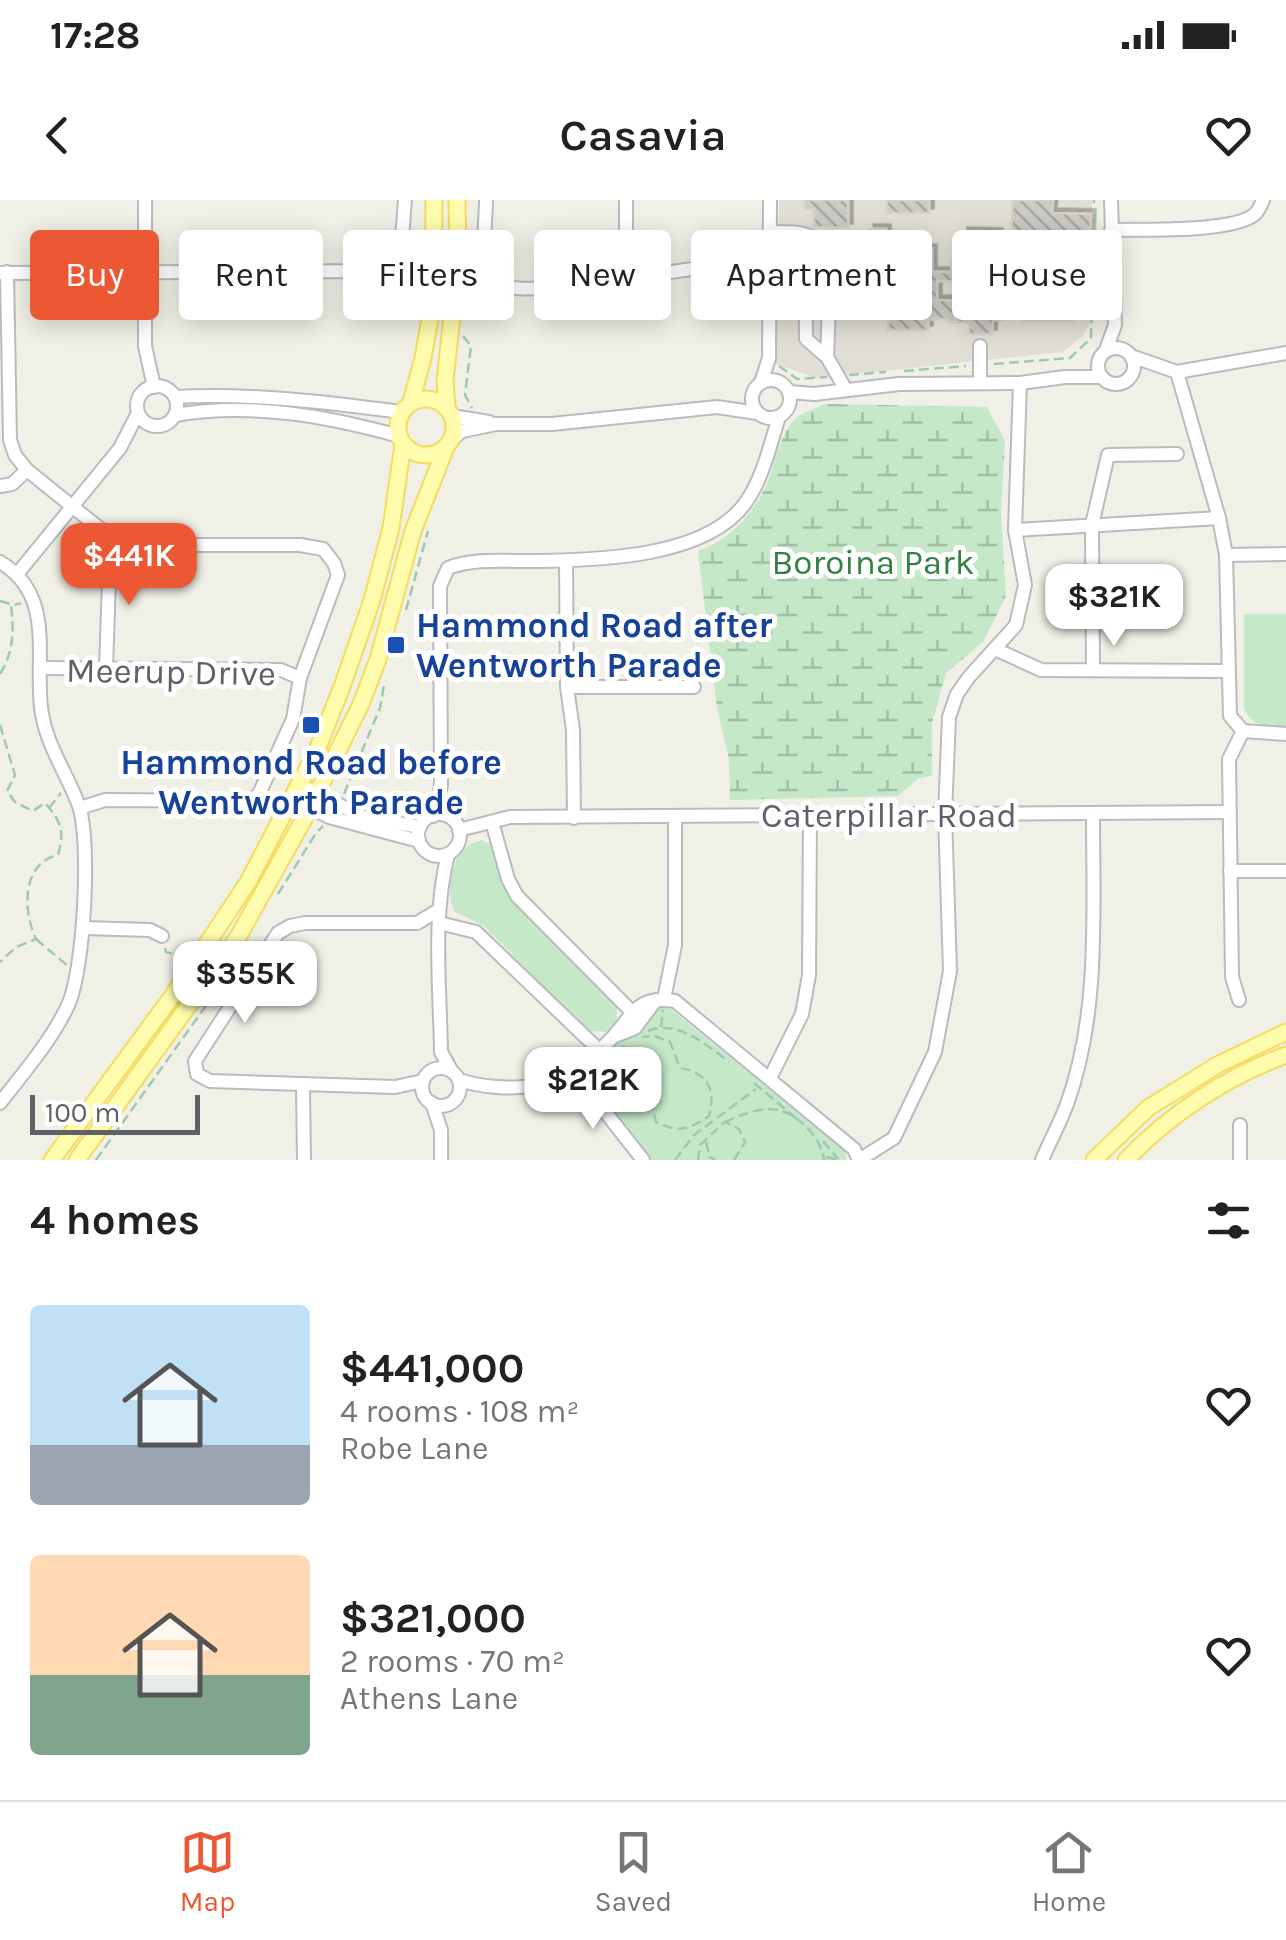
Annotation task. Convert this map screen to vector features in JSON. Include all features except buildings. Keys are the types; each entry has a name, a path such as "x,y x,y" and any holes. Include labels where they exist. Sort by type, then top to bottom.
{"main road":[{"path":"52,1160 173,995 237,899 295,791 344,684 391,528 401,440 397,426 406,407 433,302 434,200"},
{"path":"77,1160 238,937 361,704 378,659 413,531 449,444 445,380 458,263 458,200"},
{"path":"406,407 426,398 450,412"},
{"path":"401,440 414,453 424,455 449,444"},
{"path":"1094,1160 1148,1108 1219,1064 1286,1032"},
{"path":"1126,1160 1181,1111 1232,1080 1286,1056"}],"street":[{"path":"144,230 145,200"},
{"path":"159,273 379,271 391,266 399,252 404,200"},
{"path":"486,200 485,267 493,281 505,288 534,288"},
{"path":"626,200 626,230"},
{"path":"770,200 771,230"},
{"path":"1110,201 1111,230 1207,227 1242,221 1257,213 1263,200"},
{"path":"30,272 3,272 10,440 26,470 114,540 136,545 300,545 322,549 338,575 300,678 293,719 258,794 250,801 106,800 75,806"},
{"path":"144,320 145,346 154,387"},
{"path":"440,886 422,840 434,816 441,786 440,586 448,568 466,562 566,561 678,546 714,532 735,516 748,500 786,393 770,358 770,320"},
{"path":"806,320 806,339 827,358 846,390"},
{"path":"827,358 828,320"},
{"path":"1115,320 1134,367 1130,378"},
{"path":"1101,378 1102,354 1115,325"},
{"path":"980,346 980,383"},
{"path":"1065,377 1118,348 1171,371 1219,518 1226,555 1230,716 1242,731 1286,734"},
{"path":"718,407 756,388 814,394 898,384 1020,383 1065,377 1101,378 1118,384 1130,378 1286,353"},
{"path":"769,449 752,404 770,358"},
{"path":"619,1041 632,1012 660,1000 675,1000 764,1083 854,1149 859,1160 894,1138 934,1052 950,972 945,815 946,733 952,703 968,676 1016,625 1026,585 1015,530 1020,383"},
{"path":"18,573 120,448 138,413 140,396 154,387 166,389 174,398 175,416"},
{"path":"174,398 225,395 406,407"},
{"path":"449,444 462,431 496,424 552,424 718,407 779,417"},
{"path":"120,448 175,416 201,411 248,410 339,422 401,440"},
{"path":"450,412 496,424"},
{"path":"138,413 154,426"},
{"path":"1093,670 1092,525 1108,455 1177,454"},
{"path":"0,486 12,484 26,470"},
{"path":"1015,530 1219,518"},
{"path":"106,669 110,550 114,540"},
{"path":"1226,555 1286,554"},
{"path":"566,561 574,818"},
{"path":"0,562 18,573 34,602 44,730 75,806 84,865 83,928 74,956 70,1002 0,1103"},
{"path":"996,649 1036,670 1228,671"},
{"name":"Meerup Drive","path":"42,668 282,670 300,678"},
{"path":"568,687 694,686"},
{"path":"1238,1000 1232,976 1229,760 1242,731"},
{"path":"441,786 455,843 440,886 442,1052 427,1087 441,1130 441,1160"},
{"path":"295,791 422,840 438,856 455,843"},
{"name":"Caterpillar Road","path":"455,843 510,816 1230,812"},
{"path":"1042,1160 1068,1102 1087,1016 1093,814"},
{"path":"434,816 449,817"},
{"path":"764,1083 802,1014 809,975 810,816"},
{"path":"643,1160 584,1080 590,1060 599,1050 635,1028 660,1000 675,945 675,817"},
{"name":"Caterpillar Road","path":"455,843 470,834 548,818"},
{"path":"494,829 517,896 632,1012"},
{"path":"1230,871 1286,871"},
{"path":"427,1087 210,1081 197,1074 196,1061 278,933 305,923 417,923 439,917 476,932 599,1050"},
{"path":"417,923 439,939"},
{"path":"83,928 150,930 162,936"},
{"path":"441,1130 455,1099 455,1075 442,1052"},
{"path":"427,1087 440,1068 487,1086 584,1080"},
{"path":"303,1086 304,1160"},
{"path":"427,1087 442,1106 487,1086"},
{"path":"1240,1125 1240,1160"}],"path":[{"path":"462,335 471,346 465,396 474,418"},
{"path":"0,601 27,601"},
{"path":"0,674 12,651 10,604"},
{"path":"0,725 15,775 7,791 10,796 34,810 44,803 62,826 58,855 37,868 28,886 29,924 51,955 69,966 74,956"},
{"path":"49,808 60,792 75,806"},
{"path":"162,936 166,952 186,958"},
{"path":"0,962 16,947 36,938"},
{"path":"619,1041 616,1060 632,1094 650,1098 656,1122 675,1131 690,1128 709,1116 714,1098 709,1082 700,1073 680,1068 670,1042 655,1036 636,1038 654,1028 669,1026 704,1042 731,1064"},
{"path":"611,1102 608,1068 616,1060"},
{"path":"744,1075 764,1083 806,1126 824,1158 839,1160"},
{"path":"675,1160 694,1135 764,1083"},
{"path":"698,1160 700,1144 726,1122 747,1112 781,1110 822,1139 839,1160"},
{"path":"726,1122 739,1129 745,1142 734,1160"},
{"path":"706,1141 710,1157 715,1160"}],"shaded area":[{"path":"779,200 1092,200 1092,230 952,230 952,320 1091,320 1083,336 1063,352 816,378 776,364 777,320 932,320 932,230 778,230"}],"green space":[{"name":"Boroina Park","path":"824,404 987,407 1005,441 1001,512 1006,596 983,642 946,673 932,723 932,776 919,778 898,796 730,800 729,759 717,708 698,551 724,537 745,518 762,495 788,428 799,416"},
{"path":"1244,614 1286,614 1286,726 1256,722 1244,708"},
{"path":"482,840 492,846 511,898 617,1006 617,1021 606,1032 588,1031 483,925 455,912 449,883 457,858 470,844"},
{"path":"667,1006 845,1151 847,1160 649,1160 603,1105 588,1071 650,1007"}],"place":[{"name":"Hammond Road after Wentworth Parade","path":"396,645"},
{"name":"Hammond Road before Wentworth Parade","path":"311,725"}]}
